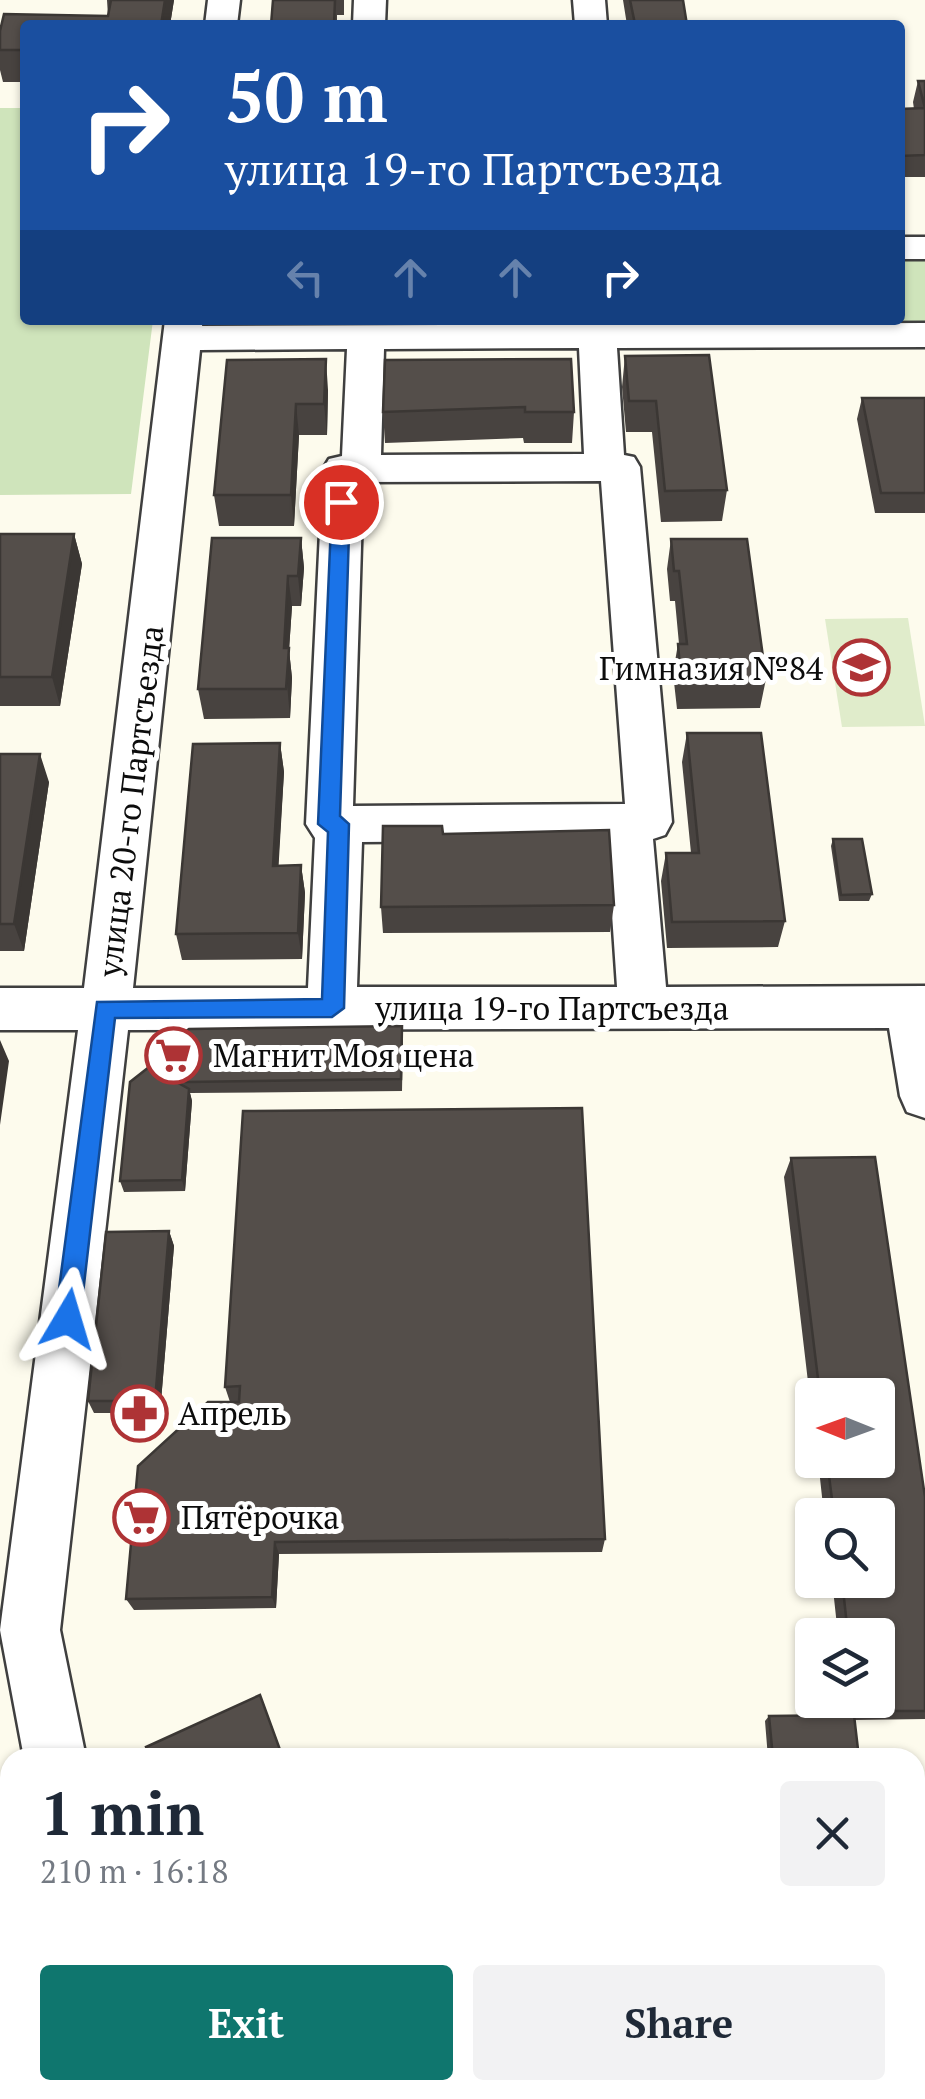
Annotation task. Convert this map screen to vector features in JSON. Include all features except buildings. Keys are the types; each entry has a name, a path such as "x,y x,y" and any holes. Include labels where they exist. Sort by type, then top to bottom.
{"street":[{"path":"183,329 366,338 925,335"},
{"name":"улица 20-го Партсъезда","path":"53,1748 30,1630 183,329"},
{"path":"597,336 606,468"},
{"path":"361,469 366,338"},
{"path":"620,467 649,822 329,824 342,469 361,469 620,467"},
{"path":"629,822 643,1008"},
{"path":"332,1008 339,824"},
{"path":"918,1007 925,1096"},
{"name":"улица 19-го Партсъезда","path":"0,1009 918,1007"}],"green space":[{"path":"0,108 20,108 20,325 152,325 131,494 0,495"},
{"path":"905,258 925,258 925,321 905,321"},
{"path":"908,618 925,726 842,727 825,619"}],"place":[{"name":"Гимназия №84","path":"862,668"},
{"name":"Магнит Моя цена","path":"174,1055"},
{"name":"Апрель","path":"139,1413"},
{"name":"Пятёрочка","path":"142,1517"}],"route":[{"path":"68,1319 105,1008 332,1008 339,824 329,824 341,502"}]}
